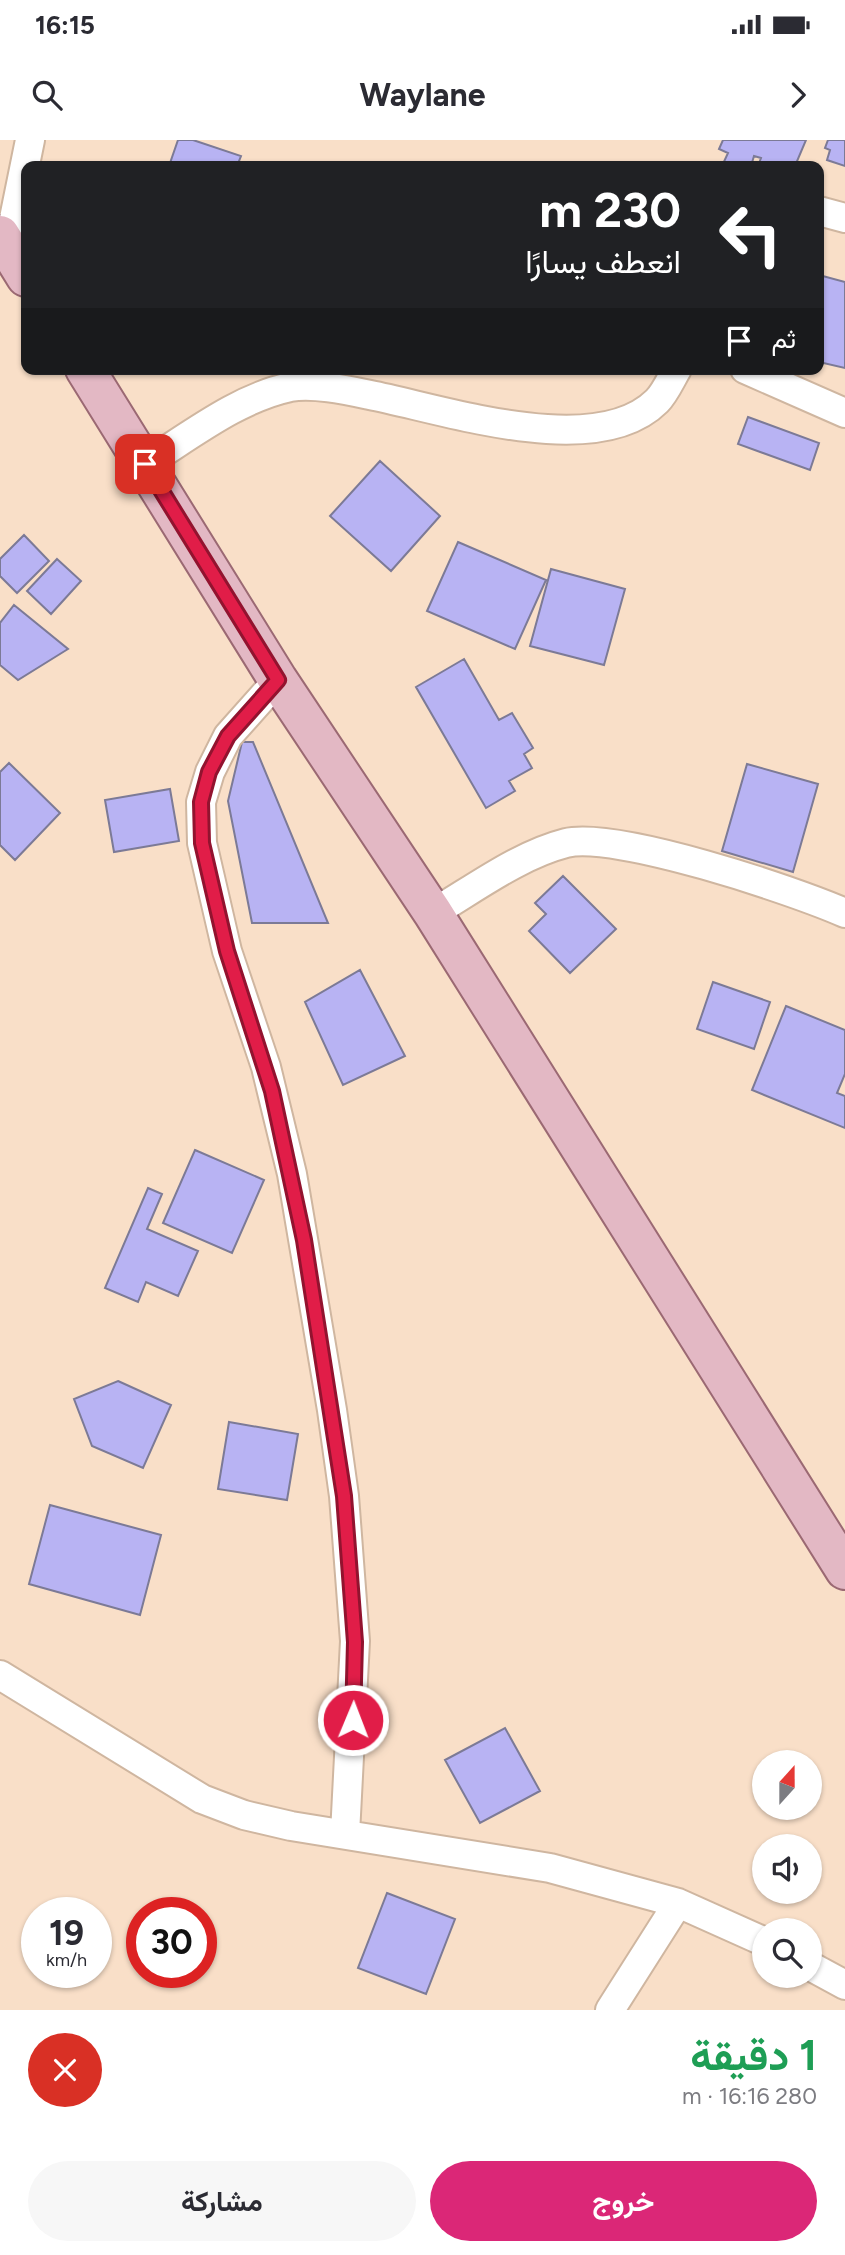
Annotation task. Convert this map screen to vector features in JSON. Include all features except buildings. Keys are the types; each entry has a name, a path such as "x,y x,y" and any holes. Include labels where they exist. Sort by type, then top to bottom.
{"main road":[{"path":"89,375 278,680 433,912 845,1570"}],"street":[{"path":"26,161 30,140"},
{"path":"11,254 21,194"},
{"path":"824,212 845,218"},
{"path":"145,464 247,402 292,387 342,390 530,428 580,431 628,419 657,401 673,375"},
{"path":"760,375 845,413"},
{"path":"278,680 228,736 209,772 201,802 202,843 227,951 266,1067 292,1174 332,1410 344,1496 355,1642 345,1834"},
{"path":"433,912 533,855 568,843 607,842 766,883 845,912"},
{"path":"0,1675 202,1799 244,1815 550,1868 678,1903 752,1936"},
{"path":"610,2010 678,1903"},
{"path":"822,1973 845,1985"}],"route":[{"path":"145,464 278,680 228,736 209,772 201,802 202,843 227,951 266,1067 292,1174 304,1240 344,1496 355,1642 353,1720"}]}
